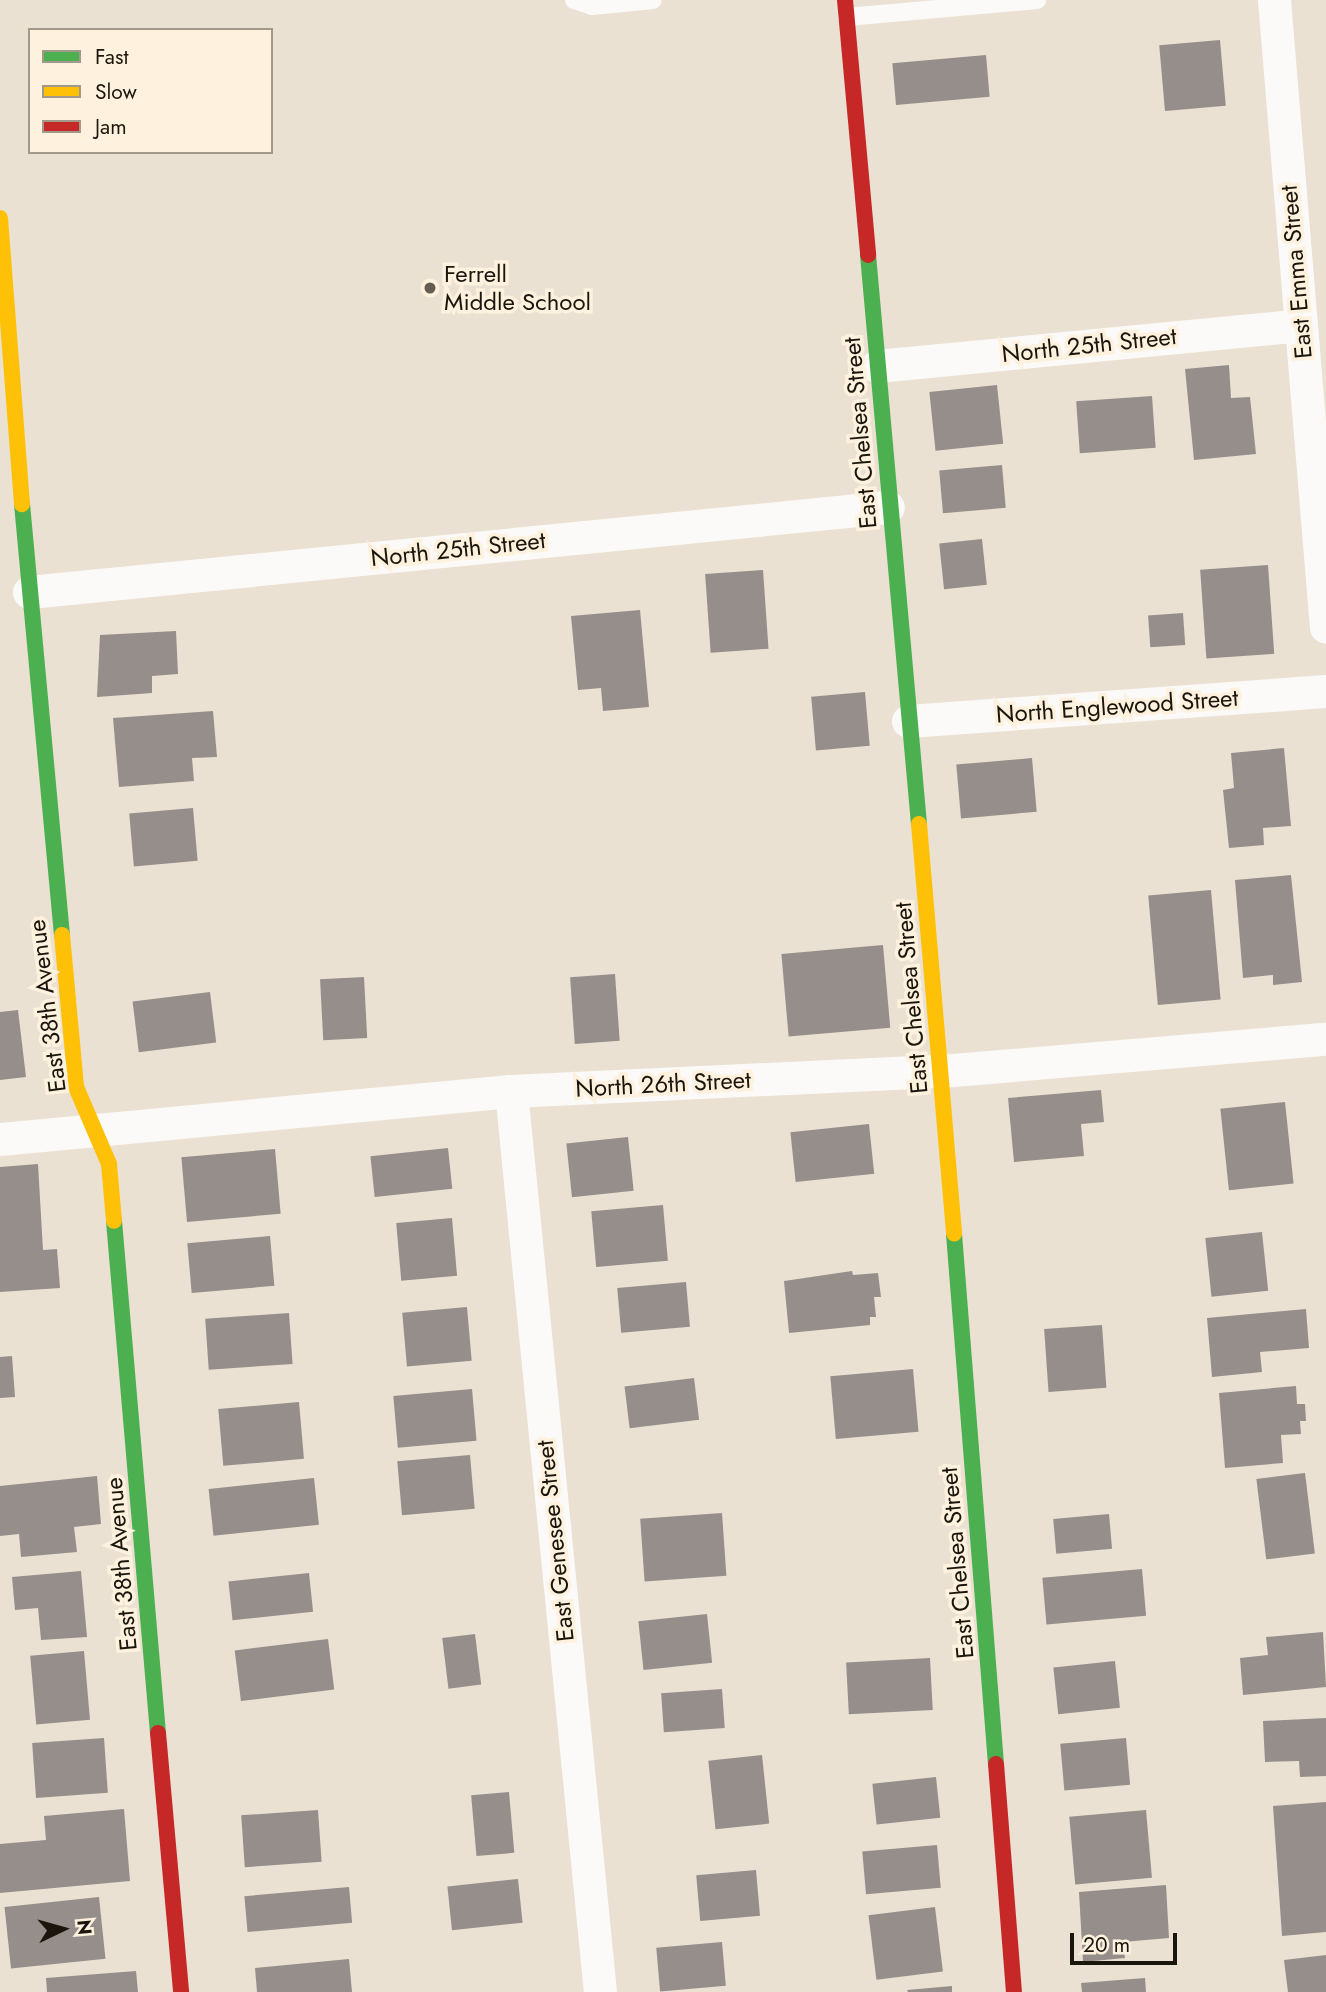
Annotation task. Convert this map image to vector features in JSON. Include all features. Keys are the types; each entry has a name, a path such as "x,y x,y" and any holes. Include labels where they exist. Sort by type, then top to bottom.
{"street":[{"name":"East Emma Street","path":"1274,0 1326,627"},
{"name":"East Chelsea Street","path":"846,8 888,507 941,1072 1014,1992"},
{"name":"East 38th Avenue","path":"0,218 29,592 76,1087 109,1164 181,1992"},
{"name":"North 25th Street","path":"877,366 1300,325"},
{"name":"North 25th Street","path":"29,592 888,507"},
{"name":"North Englewood Street","path":"908,722 1326,691"},
{"name":"North 26th Street","path":"0,1139 510,1091 941,1072 1326,1039"},
{"name":"East Genesee Street","path":"510,1091 600,1992"}],"lane":[{"path":"574,0 592,6 653,0"},
{"path":"846,8 1037,0"}],"building":[{"path":"1220,40 1226,106 1165,111 1159,45"},
{"path":"986,55 990,97 896,105 892,63"},
{"path":"1229,365 1231,398 1250,397 1256,454 1194,460 1185,369"},
{"path":"997,385 1003,444 936,451 929,392"},
{"path":"1152,396 1156,448 1080,453 1076,401"},
{"path":"1002,465 1006,508 943,513 939,470"},
{"path":"982,539 987,585 944,589 939,543"},
{"path":"1268,565 1274,654 1206,659 1200,570"},
{"path":"763,570 769,649 711,653 705,574"},
{"path":"640,610 649,707 603,711 601,688 578,690 571,616"},
{"path":"1183,613 1185,645 1150,647 1148,615"},
{"path":"176,631 178,674 152,676 152,693 97,697 100,635"},
{"path":"865,692 870,746 816,751 811,697"},
{"path":"213,711 217,757 192,758 194,781 119,787 113,718"},
{"path":"1284,748 1291,826 1263,828 1264,845 1229,848 1223,790 1234,788 1231,753"},
{"path":"1032,758 1037,812 961,818 956,765"},
{"path":"193,808 198,861 134,866 129,814"},
{"path":"1291,875 1302,982 1273,985 1273,975 1243,978 1235,880"},
{"path":"1211,890 1221,1000 1158,1005 1148,895"},
{"path":"883,945 890,1028 789,1037 781,954"},
{"path":"615,974 620,1041 575,1044 570,977"},
{"path":"364,977 367,1038 323,1040 320,979"},
{"path":"210,992 216,1043 139,1052 133,1002"},
{"path":"18,1010 26,1077 0,1080 0,1012"},
{"path":"1101,1090 1104,1122 1081,1124 1084,1156 1014,1162 1008,1098"},
{"path":"1285,1102 1294,1184 1229,1190 1220,1109"},
{"path":"869,1124 874,1174 796,1182 790,1132"},
{"path":"628,1137 634,1191 572,1197 566,1143"},
{"path":"448,1148 452,1189 375,1197 370,1156"},
{"path":"275,1149 281,1214 187,1222 181,1157"},
{"path":"38,1164 43,1250 57,1249 60,1288 0,1292 0,1167"},
{"path":"663,1205 668,1261 596,1267 591,1211"},
{"path":"452,1218 457,1276 401,1281 396,1223"},
{"path":"1262,1232 1268,1291 1211,1297 1205,1238"},
{"path":"270,1236 274,1286 192,1293 187,1243"},
{"path":"852,1271 853,1275 878,1273 881,1297 874,1297 876,1317 870,1317 870,1325 789,1333 784,1281"},
{"path":"686,1282 690,1327 621,1333 617,1288"},
{"path":"467,1307 472,1361 407,1366 402,1313"},
{"path":"1306,1309 1309,1348 1260,1352 1262,1372 1212,1377 1207,1318"},
{"path":"289,1313 293,1364 209,1370 205,1319"},
{"path":"1102,1325 1106,1388 1049,1392 1044,1329"},
{"path":"12,1356 15,1397 0,1398 0,1357"},
{"path":"913,1369 918,1432 836,1439 830,1376"},
{"path":"694,1378 699,1420 630,1428 625,1387"},
{"path":"1296,1386 1297,1404 1305,1404 1306,1421 1300,1421 1301,1434 1281,1435 1283,1463 1225,1468 1219,1393"},
{"path":"472,1389 477,1441 398,1448 393,1396"},
{"path":"299,1402 304,1459 223,1466 218,1409"},
{"path":"470,1455 475,1509 402,1515 397,1461"},
{"path":"1305,1473 1315,1553 1266,1559 1256,1479"},
{"path":"97,1476 101,1524 74,1527 77,1552 21,1557 19,1534 0,1536 0,1486"},
{"path":"314,1478 319,1525 213,1536 209,1489"},
{"path":"722,1513 726,1576 645,1582 640,1519"},
{"path":"1109,1514 1112,1549 1056,1554 1053,1519"},
{"path":"1142,1569 1146,1616 1046,1625 1042,1578"},
{"path":"81,1571 87,1637 41,1640 38,1608 15,1610 12,1577"},
{"path":"309,1573 313,1612 233,1620 228,1581"},
{"path":"707,1614 712,1663 643,1670 638,1621"},
{"path":"1323,1632 1326,1687 1243,1695 1240,1658 1268,1655 1266,1637"},
{"path":"475,1634 481,1685 448,1689 442,1638"},
{"path":"328,1639 334,1690 241,1701 235,1650"},
{"path":"84,1651 90,1720 36,1724 30,1656"},
{"path":"930,1658 933,1710 849,1714 846,1662"},
{"path":"1115,1661 1120,1708 1058,1714 1053,1667"},
{"path":"722,1689 725,1728 664,1732 661,1693"},
{"path":"1326,1718 1326,1776 1300,1777 1299,1761 1265,1762 1263,1721"},
{"path":"104,1738 108,1793 36,1798 32,1743"},
{"path":"1126,1738 1130,1785 1064,1791 1060,1744"},
{"path":"762,1755 769,1824 716,1829 708,1761"},
{"path":"936,1777 940,1818 877,1824 872,1784"},
{"path":"509,1792 514,1853 476,1856 471,1795"},
{"path":"1326,1802 1326,1932 1282,1936 1273,1806"},
{"path":"124,1809 130,1881 0,1893 0,1844 46,1840 44,1816"},
{"path":"318,1810 322,1862 245,1867 241,1815"},
{"path":"1146,1810 1152,1878 1075,1884 1069,1817"},
{"path":"937,1845 941,1888 866,1894 862,1852"},
{"path":"756,1870 760,1916 700,1921 696,1875"},
{"path":"518,1879 523,1923 452,1930 447,1886"},
{"path":"1166,1885 1169,1938 1123,1942 1125,1958 1083,1962 1079,1892"},
{"path":"349,1887 352,1923 248,1932 244,1896"},
{"path":"99,1897 105,1959 11,1969 5,1907"},
{"path":"935,1907 943,1972 876,1980 868,1915"},
{"path":"722,1942 726,1986 660,1992 656,1948"},
{"path":"1326,1955 1326,1992 1288,1992 1284,1960"},
{"path":"349,1959 352,1992 257,1992 255,1968"},
{"path":"136,1971 138,1992 47,1992 46,1978"},
{"path":"1145,1978 1146,1992 1082,1992 1081,1983"},
{"path":"952,1986 952,1992 907,1990"}],"traffic: fast":[{"path":"868,255 919,824"},
{"path":"22,504 62,935"},
{"path":"114,1221 158,1733"},
{"path":"954,1234 996,1764"}],"traffic: slow":[{"path":"0,218 22,504"},
{"path":"919,824 954,1234"},
{"path":"62,935 76,1087 109,1164 114,1221"}],"traffic: jam":[{"path":"845,0 868,255"},
{"path":"158,1733 181,1992"},
{"path":"996,1764 1014,1992"}],"place":[{"name":"Ferrell Middle School","path":"430,288"}]}
